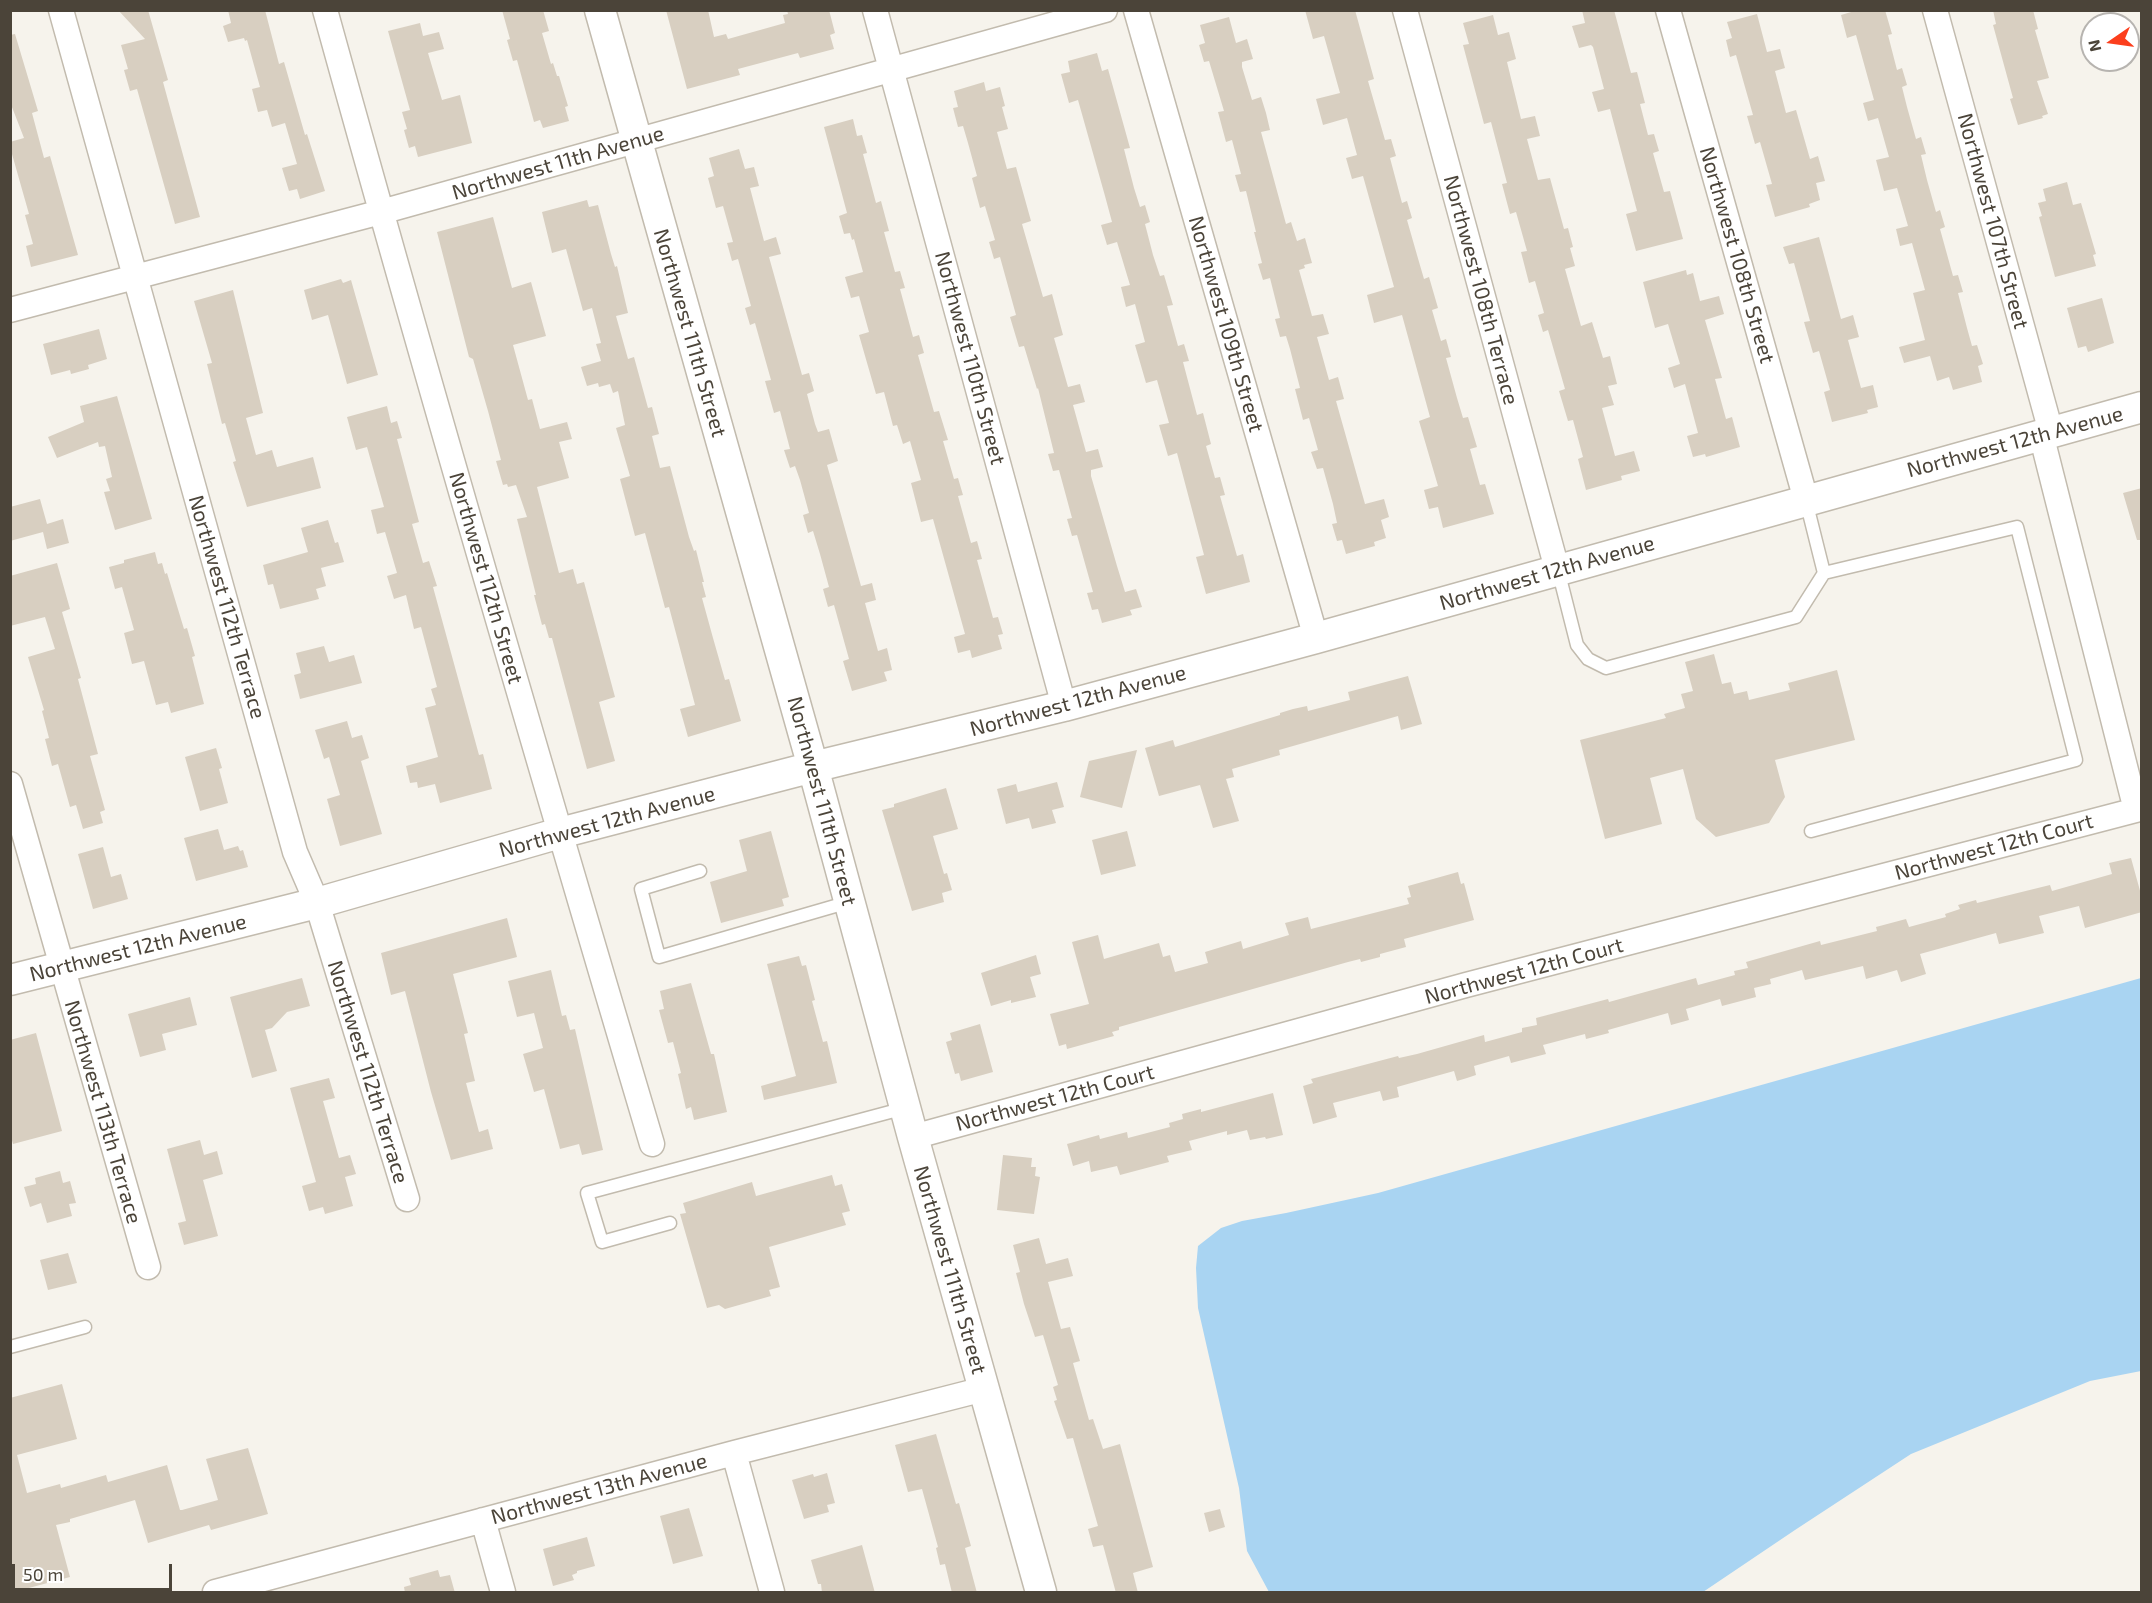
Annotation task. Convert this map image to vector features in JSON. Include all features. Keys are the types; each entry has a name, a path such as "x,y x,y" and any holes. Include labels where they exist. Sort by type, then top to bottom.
{"street":[{"name":"Northwest 112th Terrace","path":"61,10 296,852 317,903 407,1199"},
{"name":"Northwest 112th Street","path":"325,10 560,833 652,1144"},
{"name":"Northwest 111th Street","path":"600,10 813,767 913,1137 1041,1593"},
{"name":"Northwest 110th Street","path":"875,10 1064,706"},
{"name":"Northwest 11th Avenue","path":"10,310 381,212 1105,10"},
{"name":"Northwest 109th Street","path":"1136,10 1316,638"},
{"name":"Northwest 108th Terrace","path":"1405,10 1557,569"},
{"name":"Northwest 108th Street","path":"1668,10 1806,500"},
{"name":"Northwest 107th Street","path":"1935,10 2046,433 2136,810"},
{"name":"Northwest 12th Avenue","path":"10,980 317,903 560,833 813,767 1064,706 1316,638 2142,407"},
{"name":"Northwest 113th Terrace","path":"10,784 148,1267"},
{"name":"Northwest 12th Court","path":"913,1137 1466,985 2136,810"},
{"name":"Northwest 13th Avenue","path":"215,1593 240,1589 483,1520 984,1389"},
{"path":"734,1453 772,1593"},
{"path":"483,1520 504,1593"}],"lane":[{"path":"1806,500 1824,573"},
{"path":"1557,569 1577,645 1588,659 1606,668 1797,617 1824,573 2017,527 2076,760 1811,831"},
{"path":"700,871 641,889 659,957 849,902"},
{"path":"670,1223 602,1242 587,1193 905,1108"},
{"path":"10,1347 85,1327"}],"water":[{"path":"2141,978 2141,1371 2090,1381 1911,1454 1703,1592 1269,1592 1247,1551 1239,1488 1198,1308 1196,1268 1198,1246 1221,1228 1242,1221 1378,1193"}],"building":[{"path":"118,10 148,10 168,80 163,82 200,217 175,224 137,89 130,91 124,70 128,69 121,45 145,39"},
{"path":"228,10 265,10 279,64 284,62 305,135 307,134 325,191 300,199 297,189 289,191 282,168 297,164 285,123 272,127 267,110 258,112 252,89 260,87 247,40 245,41 244,38 228,42 223,26 231,23"},
{"path":"502,10 543,10 549,31 542,33 551,64 553,63 557,76 559,76 568,106 565,107 569,121 543,128 540,120 534,122 517,60 513,61 507,40 510,39"},
{"path":"666,10 708,10 714,37 726,34 728,39 785,23 783,15 788,14 787,10 829,10 835,33 830,35 834,49 800,58 798,53 738,69 740,75 687,89"},
{"path":"1305,10 1355,10 1374,79 1368,81 1385,140 1391,139 1396,156 1390,158 1402,203 1407,201 1412,218 1407,220 1424,279 1429,277 1438,308 1432,310 1441,341 1446,339 1451,357 1446,358 1457,398 1463,418 1468,417 1477,447 1470,449 1480,485 1485,484 1494,514 1443,528 1438,507 1429,509 1424,490 1438,486 1419,421 1430,417 1402,315 1374,323 1367,295 1394,287 1363,176 1352,179 1346,158 1357,155 1347,118 1323,125 1316,99 1340,93 1324,36 1313,39"},
{"path":"1582,10 1614,10 1631,73 1637,72 1645,103 1640,104 1648,135 1654,134 1659,151 1653,153 1664,192 1670,191 1683,239 1636,251 1626,214 1637,211 1610,109 1598,112 1592,92 1604,89 1593,47 1591,45 1579,48 1572,26 1585,23"},
{"path":"1858,10 1885,10 1892,34 1888,35 1897,70 1902,68 1907,85 1902,87 1916,139 1921,137 1926,154 1921,155 1927,180 1936,212 1940,210 1945,227 1940,229 1953,276 1958,275 1963,292 1958,293 1967,328 1972,346 1977,345 1983,364 1978,366 1982,382 1953,390 1949,377 1937,381 1930,356 1904,363 1899,347 1925,340 1913,293 1925,290 1912,243 1900,246 1896,229 1908,226 1897,188 1884,191 1876,160 1889,157 1878,118 1868,121 1863,103 1874,100 1856,35 1847,38 1841,15"},
{"path":"1993,10 2033,10 2038,29 2035,30 2049,78 2037,81 2048,114 2042,116 2043,118 2018,125 1993,25 1996,24"},
{"path":"1757,14 1767,52 1780,49 1785,68 1775,71 1786,113 1796,110 1810,159 1818,156 1825,181 1816,183 1820,200 1809,204 1810,207 1775,217 1766,185 1772,184 1760,142 1755,144 1747,116 1753,115 1736,55 1730,57 1726,40 1732,38 1727,22"},
{"path":"1493,15 1498,35 1509,32 1516,59 1507,62 1521,119 1535,116 1540,136 1527,139 1538,180 1550,178 1564,229 1568,228 1575,266 1565,269 1581,326 1592,322 1603,358 1610,356 1617,384 1608,386 1614,405 1602,408 1615,456 1634,451 1640,471 1621,476 1622,480 1586,490 1578,459 1583,457 1573,420 1568,421 1559,391 1565,389 1548,330 1543,332 1538,315 1544,313 1535,281 1529,283 1521,252 1527,251 1516,212 1510,214 1502,184 1507,183 1491,122 1484,124 1463,45 1469,44 1463,23"},
{"path":"1229,17 1236,43 1247,39 1253,59 1242,62 1242,67 1252,100 1261,97 1266,113 1270,130 1261,132 1286,224 1291,222 1297,241 1305,238 1312,263 1304,265 1305,268 1299,270 1312,316 1323,314 1329,334 1317,337 1329,380 1338,377 1344,399 1336,401 1365,504 1384,499 1389,517 1381,520 1386,538 1374,542 1375,546 1346,554 1342,540 1337,541 1332,524 1337,523 1323,468 1317,469 1311,452 1318,450 1309,418 1303,420 1295,389 1300,388 1290,349 1286,336 1280,337 1275,319 1280,318 1270,278 1263,280 1258,264 1262,263 1246,191 1240,192 1235,175 1241,174 1232,140 1226,142 1218,112 1224,111 1209,61 1204,62 1199,45 1205,43 1200,25"},
{"path":"420,23 423,36 439,32 444,49 428,53 442,100 460,95 472,143 418,157 415,146 409,148 404,130 407,129 402,112 410,110 388,31"},
{"path":"15,34 38,111 32,113 44,158 50,156 78,255 31,267 26,246 33,244 25,215 29,214 10,147 10,142 24,138 10,102 10,35"},
{"path":"1097,53 1102,71 1108,69 1130,148 1124,149 1134,188 1140,207 1145,205 1150,222 1145,224 1153,255 1160,276 1164,275 1173,305 1167,306 1178,346 1184,344 1189,361 1183,362 1197,415 1203,413 1211,444 1206,446 1215,478 1220,477 1225,495 1220,496 1237,556 1243,554 1250,582 1206,594 1196,557 1204,555 1177,453 1168,456 1159,425 1169,423 1157,380 1146,383 1135,345 1145,342 1135,304 1126,307 1121,287 1130,285 1117,242 1107,245 1101,225 1112,222 1078,100 1069,103 1061,74 1070,72 1068,61"},
{"path":"984,82 986,91 1000,87 1008,129 997,132 1007,169 1016,167 1031,221 1022,224 1043,297 1052,294 1063,335 1054,338 1068,387 1080,384 1085,402 1073,405 1086,452 1098,449 1103,467 1091,470 1091,476 1125,592 1136,589 1142,607 1130,610 1132,615 1102,623 1098,609 1092,610 1087,593 1093,592 1077,535 1072,536 1067,519 1072,518 1059,470 1053,471 1048,454 1054,453 1038,388 1024,346 1019,347 1010,317 1016,315 1000,257 994,259 989,242 995,240 985,206 980,208 972,178 977,176 963,126 958,127 953,108 958,107 954,91"},
{"path":"853,119 857,136 862,135 867,153 863,154 876,203 881,201 889,231 884,232 895,272 900,271 905,288 900,289 913,337 919,335 924,353 918,355 934,412 939,411 948,440 943,441 954,479 958,478 963,495 958,496 971,543 977,541 982,559 977,560 993,618 998,617 1003,634 998,635 1002,649 972,658 970,650 958,653 954,637 965,634 933,519 921,522 911,483 921,480 910,441 903,444 897,425 893,426 884,392 876,394 859,335 869,332 859,296 851,298 845,277 863,272 854,239 852,240 850,233 844,234 839,216 847,213 824,127"},
{"path":"739,149 745,169 754,167 759,186 750,188 764,241 776,237 781,254 769,257 802,375 809,373 814,391 807,394 815,424 818,432 829,429 838,461 827,465 861,586 872,583 876,600 865,603 878,651 887,648 892,670 884,672 887,681 852,691 843,661 849,659 834,605 828,607 823,589 829,587 820,554 813,531 808,533 803,515 809,513 800,480 795,466 790,468 784,450 790,449 780,411 774,413 765,381 771,380 755,323 750,325 745,308 751,306 738,259 732,261 727,243 733,242 723,206 716,208 708,178 714,176 709,158"},
{"path":"2067,182 2073,205 2081,203 2096,254 2093,255 2096,266 2055,277 2039,217 2042,216 2038,203 2046,201 2043,189"},
{"path":"587,200 589,207 598,205 615,267 617,266 628,313 616,316 628,359 634,357 648,408 652,407 659,434 652,436 660,468 670,466 704,582 702,582 706,597 702,598 713,638 725,680 729,679 741,721 688,737 680,709 695,705 669,607 665,608 645,533 635,536 620,479 630,476 616,428 625,425 618,391 613,393 610,384 599,387 598,383 587,386 581,367 601,361 596,344 601,343 592,308 583,311 566,249 552,253 542,212"},
{"path":"493,217 512,288 531,282 546,336 513,345 528,400 532,399 540,429 567,422 572,439 559,442 569,478 537,487 559,573 573,569 577,584 584,582 615,697 599,702 615,761 587,769 552,638 549,638 545,624 542,625 534,595 536,595 517,519 527,517 516,485 508,487 507,484 503,485 496,461 501,460 473,359 469,357 437,232"},
{"path":"1819,237 1841,319 1853,315 1859,337 1848,340 1861,388 1873,385 1878,407 1867,410 1868,413 1832,422 1824,392 1830,390 1819,351 1813,353 1804,322 1810,321 1794,263 1789,264 1783,247"},
{"path":"1686,270 1687,275 1693,273 1700,301 1719,296 1724,314 1705,320 1722,378 1715,379 1726,419 1732,417 1740,447 1706,457 1705,454 1693,457 1687,436 1698,433 1685,384 1674,388 1668,368 1680,364 1668,324 1655,328 1643,282"},
{"path":"341,279 343,283 351,280 378,375 347,384 328,315 312,320 304,290"},
{"path":"233,290 263,413 246,418 256,455 272,450 277,467 313,457 321,488 247,507 233,462 236,461 225,423 222,424 207,364 212,363 194,301"},
{"path":"2102,298 2114,343 2088,352 2086,346 2078,348 2067,308"},
{"path":"99,329 107,359 88,365 89,369 71,374 70,370 51,375 43,344"},
{"path":"117,396 152,519 115,530 104,492 110,491 106,479 112,477 105,446 99,447 98,442 57,458 48,437 84,422 80,406"},
{"path":"387,406 391,423 397,421 402,438 397,439 419,522 412,524 423,563 429,561 437,586 433,587 479,755 483,754 492,789 440,803 435,784 418,788 417,782 410,783 406,766 438,757 425,708 436,705 431,689 437,687 421,627 414,629 406,595 394,599 387,576 397,573 385,532 377,534 371,510 384,507 367,447 356,450 347,417"},
{"path":"2142,488 2142,540 2137,540 2123,493"},
{"path":"40,499 47,524 63,519 69,543 47,549 43,532 10,541 10,507"},
{"path":"328,520 344,562 321,568 326,586 316,589 319,599 280,609 273,584 268,585 263,565 308,552 301,528"},
{"path":"155,552 158,564 162,563 165,574 167,573 184,629 187,628 204,704 171,713 168,702 156,705 144,661 132,664 124,633 134,630 122,587 115,589 109,567 124,563 124,560"},
{"path":"57,563 70,609 62,612 81,678 78,679 98,754 90,756 105,810 100,812 103,823 83,829 76,805 70,807 58,764 52,766 45,739 49,738 42,711 44,710 28,657 55,649 45,617 10,626 10,576"},
{"path":"324,646 329,662 354,655 362,683 300,699 294,675 301,673 296,653"},
{"path":"1714,654 1722,684 1731,682 1734,694 1747,691 1749,700 1790,690 1788,683 1837,670 1855,740 1775,760 1785,797 1769,823 1716,837 1696,819 1683,769 1650,778 1662,824 1605,839 1580,740 1666,718 1664,714 1685,708 1681,694 1693,691 1685,662"},
{"path":"1408,676 1422,724 1401,730 1398,716 1279,750 1280,755 1232,769 1234,777 1226,779 1239,821 1213,828 1200,785 1159,796 1145,748 1173,740 1175,747 1293,709 1307,706 1308,711 1350,700 1348,692"},
{"path":"347,721 352,738 362,735 369,758 361,761 382,834 340,846 327,799 340,795 329,757 324,759 315,730"},
{"path":"216,748 228,803 200,811 185,757"},
{"path":"1137,750 1122,808 1080,797 1089,761"},
{"path":"1057,782 1064,807 1052,810 1056,823 1032,829 1029,818 1006,824 997,789 1016,784 1018,792"},
{"path":"946,788 958,829 933,836 944,874 947,873 952,890 942,893 944,902 912,911 882,810"},
{"path":"218,829 224,850 238,846 240,851 243,850 248,867 196,881 184,838"},
{"path":"771,831 789,897 782,899 784,906 721,923 710,882 747,871 739,840"},
{"path":"1127,831 1136,866 1101,875 1092,840"},
{"path":"103,847 111,877 121,874 128,899 93,909 78,854"},
{"path":"2131,858 2142,898 2142,912 2085,928 2079,906 2039,916 2044,933 1999,944 1996,933 1920,954 1926,974 1901,982 1897,970 1866,979 1863,966 1805,980 1802,970 1770,979 1771,984 1754,988 1756,997 1722,1006 1720,999 1686,1009 1689,1020 1671,1025 1668,1013 1608,1030 1609,1033 1586,1039 1585,1034 1543,1045 1546,1054 1511,1063 1509,1056 1474,1066 1476,1075 1457,1081 1454,1071 1397,1087 1399,1097 1383,1101 1380,1091 1333,1103 1337,1117 1313,1124 1303,1086 1313,1083 1311,1079 1398,1056 1399,1058 1417,1054 1484,1035 1485,1042 1522,1032 1522,1028 1537,1025 1536,1018 1608,999 1609,1002 1696,978 1698,985 1735,975 1734,971 1748,968 1746,962 1820,941 1821,945 1877,931 1876,927 1906,919 1909,927 1946,917 1945,914 1960,909 1958,905 1976,900 1977,903 2050,885 2052,891 2112,874 2109,863"},
{"path":"1458,872 1461,884 1464,883 1474,920 1404,939 1406,947 1380,954 1380,957 1361,962 1360,959 1348,962 1119,1027 1119,1030 1112,1032 1114,1036 1067,1049 1066,1044 1059,1046 1050,1014 1089,1004 1072,942 1098,935 1104,959 1159,943 1163,957 1170,955 1175,972 1208,963 1205,952 1241,941 1243,949 1289,935 1285,923 1308,917 1311,929 1409,904 1407,898 1411,897 1408,886"},
{"path":"507,918 517,957 453,974 468,1033 464,1034 475,1081 466,1083 479,1132 488,1129 493,1149 451,1160 405,991 391,995 381,953"},
{"path":"1036,955 1041,974 1030,977 1036,997 1011,1003 1011,1000 991,1006 981,973"},
{"path":"799,956 802,966 806,965 815,1000 812,1001 823,1042 827,1041 837,1083 764,1100 761,1086 796,1076 767,964"},
{"path":"551,970 562,1016 566,1015 570,1030 575,1029 603,1150 582,1155 579,1144 560,1149 544,1089 534,1092 523,1054 543,1048 534,1013 517,1017 508,981"},
{"path":"302,978 310,1006 287,1012 272,1028 265,1030 277,1071 252,1078 230,997"},
{"path":"691,983 711,1054 714,1054 727,1112 694,1120 691,1107 686,1109 678,1074 681,1073 673,1042 668,1043 659,1010 664,1009 660,991"},
{"path":"190,997 197,1025 162,1034 166,1050 140,1057 128,1014"},
{"path":"980,1024 993,1072 961,1081 959,1073 955,1074 946,1042 952,1040 950,1033"},
{"path":"36,1033 62,1131 13,1144 10,1134 10,1040"},
{"path":"329,1078 335,1098 323,1101 339,1158 350,1155 356,1174 345,1177 353,1206 325,1214 323,1207 309,1211 302,1186 316,1182 290,1088"},
{"path":"1273,1093 1283,1135 1250,1140 1247,1130 1227,1135 1227,1131 1189,1141 1192,1150 1167,1156 1169,1162 1120,1175 1117,1166 1091,1172 1089,1161 1073,1166 1067,1144 1099,1135 1100,1139 1127,1132 1128,1138 1170,1127 1169,1123 1183,1119 1182,1114 1201,1109 1201,1112"},
{"path":"200,1140 204,1155 217,1151 223,1174 203,1180 218,1236 184,1245 178,1223 186,1221 167,1149"},
{"path":"1003,1155 1032,1158 1031,1167 1036,1167 1035,1176 1040,1177 1034,1214 997,1210"},
{"path":"60,1171 63,1183 70,1181 76,1203 69,1204 72,1216 47,1223 41,1203 30,1207 24,1187 36,1184 35,1178"},
{"path":"832,1175 835,1186 842,1184 850,1211 842,1213 846,1225 769,1247 780,1287 769,1290 771,1296 725,1309 719,1305 707,1308 680,1214 686,1213 683,1203 752,1182 756,1196"},
{"path":"1039,1238 1046,1264 1068,1258 1073,1276 1048,1282 1061,1329 1070,1327 1080,1361 1073,1363 1089,1420 1093,1419 1103,1449 1120,1444 1153,1567 1133,1573 1138,1593 1116,1593 1103,1545 1093,1547 1088,1529 1098,1526 1073,1438 1067,1439 1054,1401 1057,1400 1053,1387 1058,1385 1043,1335 1035,1337 1024,1304 1016,1273 1020,1272 1013,1245"},
{"path":"68,1253 77,1283 48,1290 40,1260"},
{"path":"62,1384 77,1439 17,1455 27,1493 60,1484 61,1488 106,1475 108,1482 167,1465 180,1510 182,1510 218,1500 206,1459 248,1448 268,1514 211,1530 209,1525 148,1543 135,1500 70,1519 70,1522 56,1525 70,1577 10,1593 10,1398"},
{"path":"936,1434 971,1546 965,1548 977,1593 952,1593 945,1564 940,1565 936,1548 938,1547 922,1489 908,1492 895,1445"},
{"path":"827,1473 835,1503 827,1505 829,1512 804,1519 792,1480"},
{"path":"689,1508 703,1556 673,1564 660,1516"},
{"path":"1220,1509 1225,1527 1209,1532 1204,1513"},
{"path":"587,1537 595,1566 577,1571 572,1575 574,1580 553,1586 543,1549"},
{"path":"862,1545 875,1593 822,1593 821,1584 818,1584 811,1560"},
{"path":"438,1570 440,1577 450,1575 455,1593 405,1593 404,1587 411,1585 409,1578"}]}
